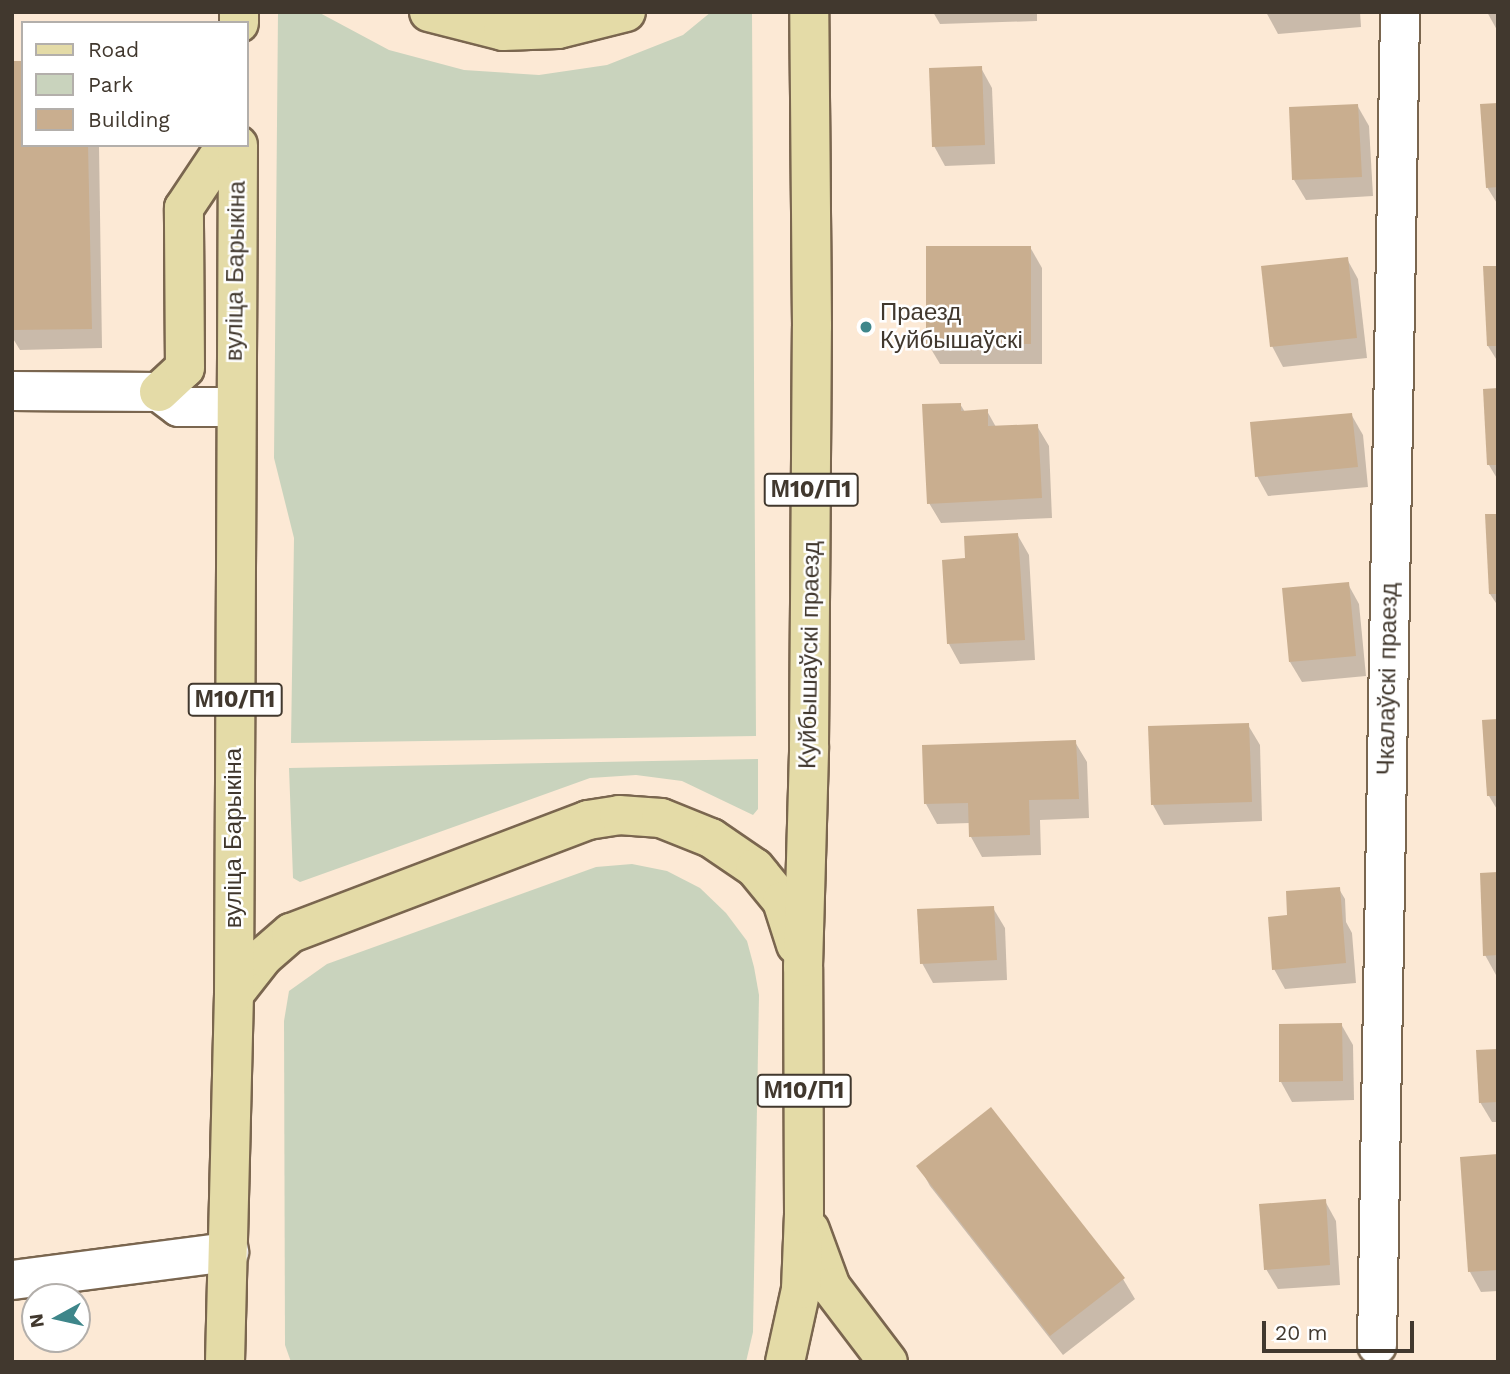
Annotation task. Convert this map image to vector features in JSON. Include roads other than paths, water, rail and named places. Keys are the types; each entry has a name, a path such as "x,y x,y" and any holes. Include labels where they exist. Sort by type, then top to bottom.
{"main road":[{"path":"429,12 503,31 558,29 626,12"},
{"name":"Куйбышаўскі праезд","path":"804,1214 803,967 809,746 812,339 809,12"},
{"name":"вуліца Барыкіна","path":"159,392 185,368 184,208 225,147"},
{"name":"вуліца Барыкіна","path":"229,1354 234,993 234,407 238,147"},
{"name":"М10/П1","path":"234,993 263,957 291,933 588,820 619,815 661,818 710,838 755,868 782,901 803,967"},
{"name":"М10/П1","path":"785,1362 801,1289 804,1214"},
{"name":"М10/П1","path":"804,1214 831,1287 888,1362"}],"street":[{"name":"Чкалаўскі праезд","path":"1377,1345 1400,12"},
{"path":"12,391 159,392 179,407 234,407"},
{"path":"14,1280 229,1252"}],"place":[{"name":"Праезд Куйбышаўскі","path":"866,327"}]}
